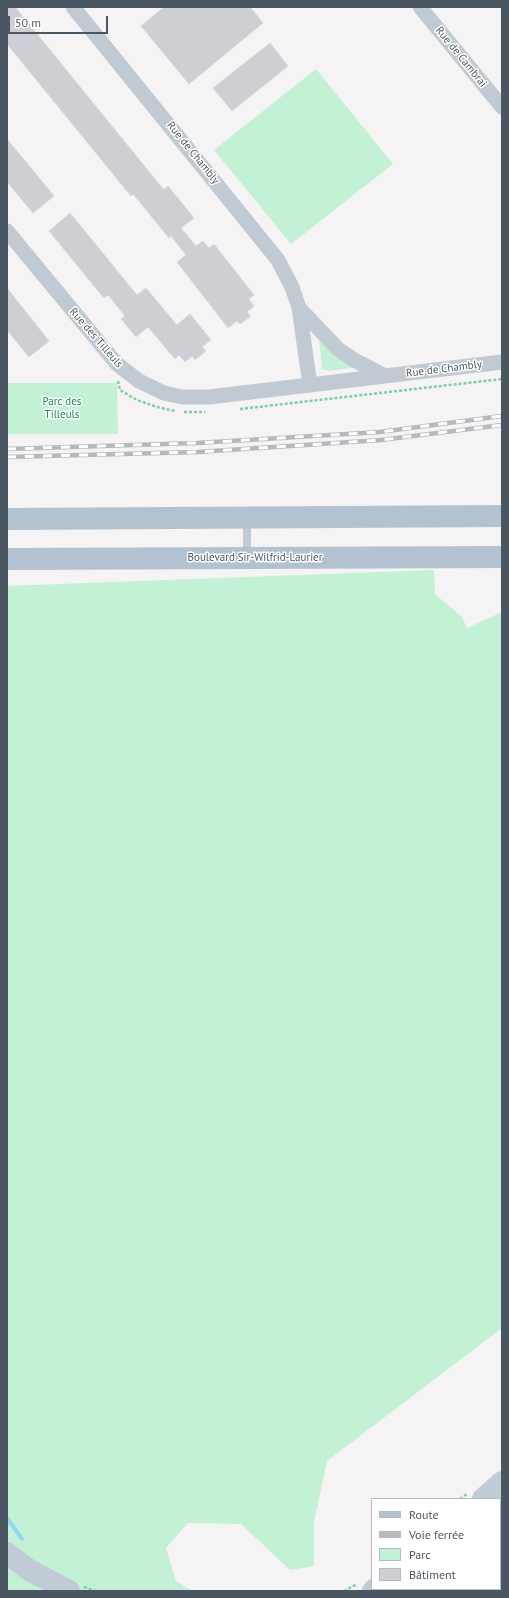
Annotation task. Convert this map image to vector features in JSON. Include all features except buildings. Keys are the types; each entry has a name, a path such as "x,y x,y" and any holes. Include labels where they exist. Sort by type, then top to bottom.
{"main road":[{"path":"7,518 502,516"},
{"name":"Boulevard Sir-Wilfrid-Laurier","path":"7,559 502,557"}],"street":[{"name":"Rue de Chambly","path":"73,7 270,249 289,280 299,308 310,385 502,362"},
{"name":"Rue de Cambrai","path":"420,7 502,107"},
{"name":"Rue des Tilleuls","path":"7,231 117,364 146,386 173,395 200,398 310,385"},
{"name":"Rue de Chambly","path":"299,308 338,349 354,360 385,376"},
{"path":"484,1498 502,1482"},
{"path":"7,1553 29,1570 69,1591"}],"lane":[{"path":"247,518 247,558"}],"green space":[{"path":"316,69 393,164 291,244 214,150"},
{"path":"319,337 352,367 329,371 322,369"},
{"name":"Parc des Tilleuls","path":"7,383 117,383 118,434 7,434"},
{"path":"434,570 435,594 462,617 467,628 502,612 502,1328 327,1461 314,1522 314,1566 290,1570 241,1524 188,1523 166,1548 176,1581 192,1591 7,1591 7,586"}],"waterway":[{"path":"7,1518 22,1539"}],"railway":[{"path":"7,449 197,443 380,432 502,416"},
{"path":"7,457 198,452 381,440 502,425"}]}
